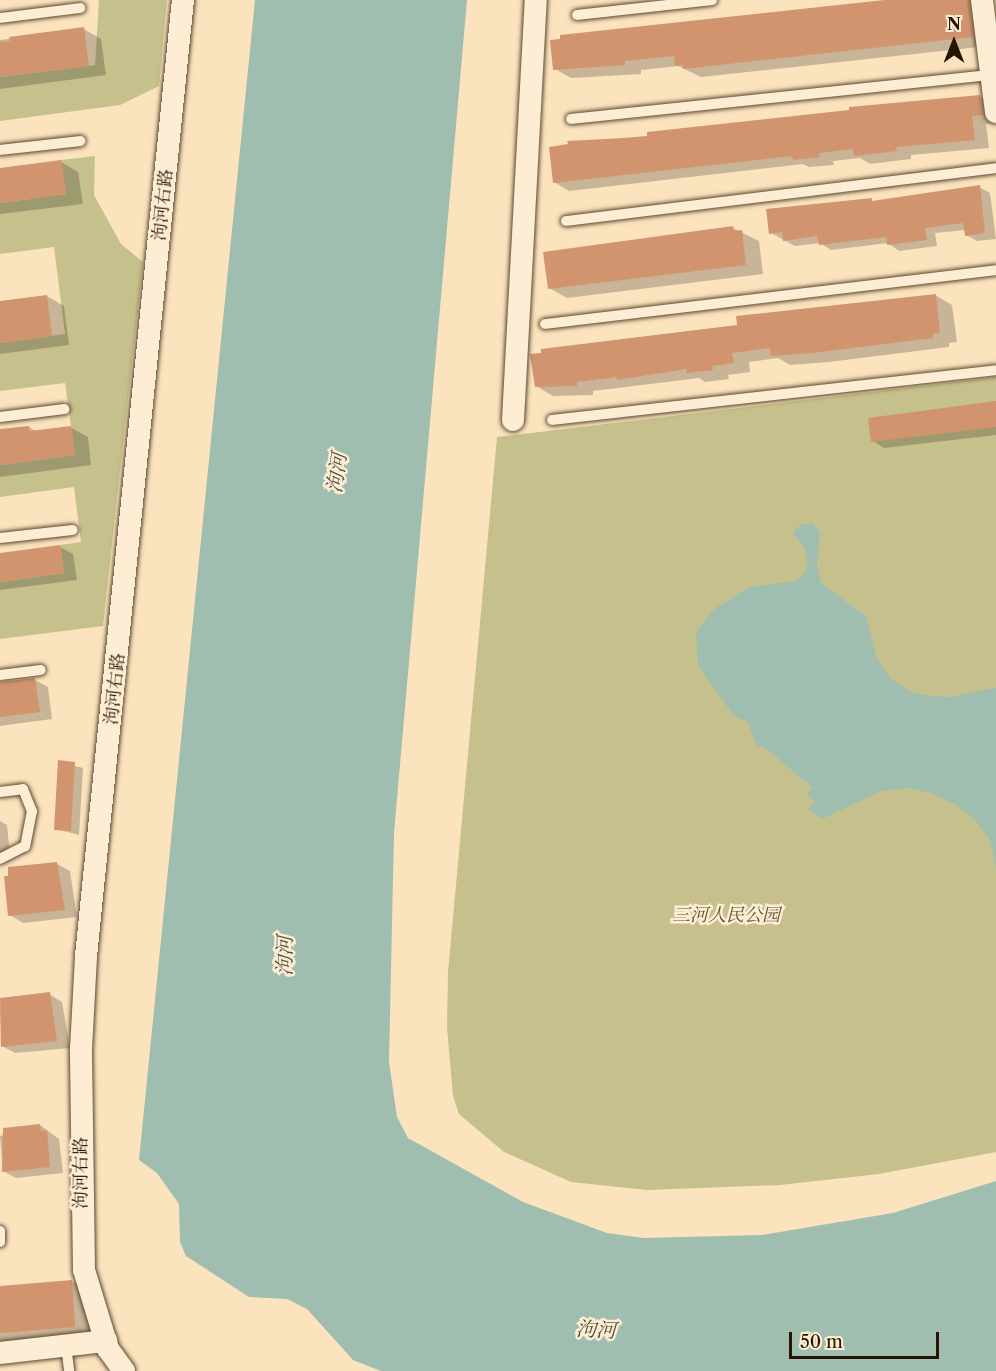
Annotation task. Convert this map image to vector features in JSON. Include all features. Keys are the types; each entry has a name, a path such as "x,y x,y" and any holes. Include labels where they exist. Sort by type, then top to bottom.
{"street":[{"name":"泃河右路","path":"123,1371 106,1341 84,1270 81,1231 81,1049 86,956 183,0"},
{"path":"513,420 536,0"},
{"path":"982,0 996,112"},
{"path":"0,1353 106,1341"}],"lane":[{"path":"577,15 712,0"},
{"path":"0,18 80,8"},
{"path":"571,119 992,75"},
{"path":"0,150 80,141"},
{"path":"566,221 996,168"},
{"path":"545,324 996,270"},
{"path":"552,420 996,370"},
{"path":"0,417 65,409"},
{"path":"0,538 73,530"},
{"path":"0,675 41,670"},
{"path":"0,792 22,789 32,811 25,846 0,859"},
{"path":"0,1231 0,1242"},
{"path":"66,1345 69,1371"}],"green space":[{"path":"99,0 167,0 159,86 120,105 0,121 0,77 95,65"},
{"path":"95,156 94,195 121,244 143,262 103,626 0,639 0,582 64,573 60,545 81,542 74,487 0,497 0,465 75,455 65,383 0,391 0,343 65,334 54,247 0,254 0,203 66,194 61,160"},
{"name":"三河人民公园","path":"996,377 996,1152 879,1174 780,1185 647,1190 571,1182 504,1152 459,1114 453,1096 447,1028 448,972 497,437"}],"water":[{"name":"泃河","path":"255,0 467,0 394,833 389,1062 397,1117 408,1138 523,1202 607,1233 644,1238 762,1235 893,1213 996,1181 996,1371 381,1371 353,1360 307,1309 287,1299 249,1297 186,1256 180,1242 179,1204 157,1173 139,1160"},
{"path":"813,523 820,533 817,564 821,583 866,616 877,658 891,679 912,692 931,696 949,697 996,688 996,869 990,840 975,820 955,804 931,793 907,788 881,791 822,819 808,809 814,801 807,794 812,787 765,748 756,745 748,722 734,716 698,666 696,632 714,609 750,587 794,581 802,577 808,565 804,547 793,533 801,524"}],"building":[{"path":"884,0 969,0 973,37 683,69 683,65 675,66 674,56 625,61 625,65 553,70 550,40 560,39 560,35"},
{"path":"84,27 89,66 0,77 0,42 10,41 9,37"},
{"path":"980,95 983,115 972,116 975,140 896,147 897,151 854,156 853,149 819,153 820,157 793,160 792,156 553,183 549,147 568,144 567,141 647,136 647,132 849,110 849,107"},
{"path":"61,160 66,194 0,203 0,168"},
{"path":"980,185 985,233 965,236 963,223 925,228 927,240 887,245 886,237 819,245 817,236 783,241 782,232 769,234 766,209 872,198 872,201"},
{"path":"733,226 734,231 742,230 746,265 548,289 543,252"},
{"path":"936,294 940,333 933,334 933,338 771,356 770,348 732,353 734,363 712,366 713,370 687,373 686,369 617,380 617,377 577,382 577,386 535,387 530,354 541,353 541,349 737,325 736,316"},
{"path":"47,295 52,336 0,343 0,301"},
{"path":"996,401 996,427 871,442 868,418"},
{"path":"29,426 30,431 71,426 75,455 0,465 0,429"},
{"path":"60,545 64,573 0,582 0,553"},
{"path":"35,678 40,712 0,717 0,682"},
{"path":"58,760 75,762 71,831 54,830"},
{"path":"57,862 65,910 8,916 4,876 8,876 8,867"},
{"path":"50,992 57,1041 1,1047 0,998"},
{"path":"40,1124 41,1131 47,1130 50,1167 2,1172 3,1128"},
{"path":"72,1280 75,1327 0,1333 0,1286"}]}
